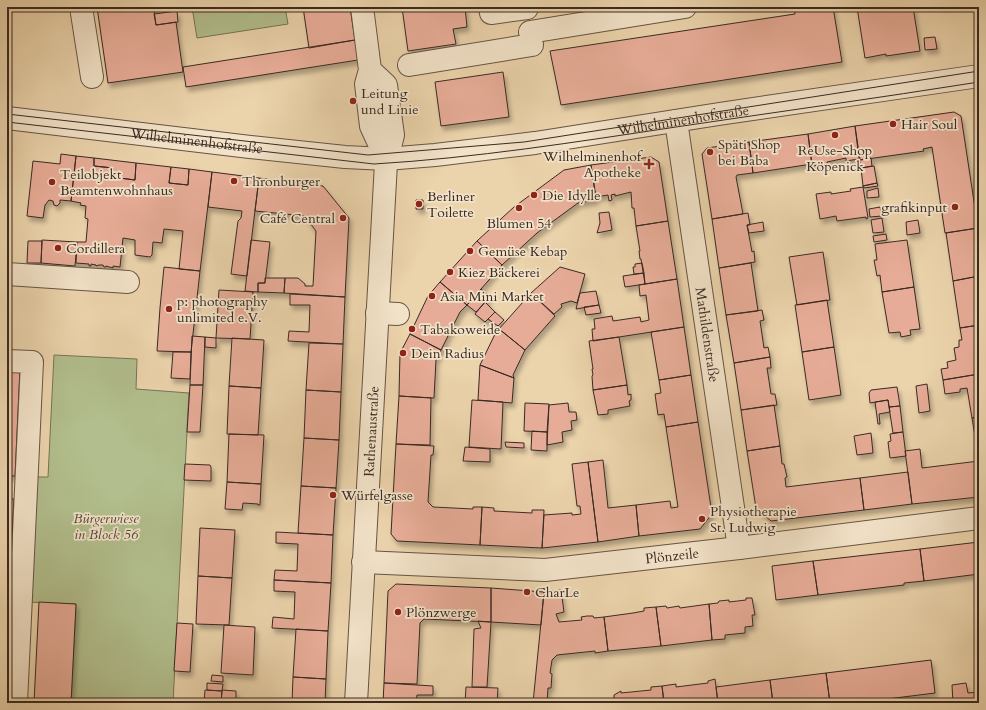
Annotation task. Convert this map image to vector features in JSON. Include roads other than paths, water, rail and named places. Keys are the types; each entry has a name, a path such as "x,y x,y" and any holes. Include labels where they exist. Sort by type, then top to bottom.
{"street":[{"path":"81,7 92,78"},
{"path":"362,7 370,70 366,84 371,126 386,159"},
{"path":"490,7 491,13 527,8"},
{"path":"409,64 685,7"},
{"path":"370,70 386,85 393,135 386,159"},
{"name":"Wilhelminenhofstraße","path":"7,118 258,148 345,157 386,159 532,144 676,121 979,77"},
{"name":"Mathildenstraße","path":"676,121 739,548"},
{"name":"Rathenaustraße","path":"356,703 363,562 388,314 386,159"},
{"path":"7,274 128,282"},
{"path":"7,361 32,362 16,703"},
{"name":"Plönzeile","path":"363,562 545,570 739,548 979,518"}],"tram line":[{"path":"7,114 368,155 524,142 979,71"},
{"path":"7,122 374,164 450,158 525,149 979,82"}],"place":[{"name":"Leitung und Linie","path":"353,101"},
{"name":"Hair Soul","path":"893,124"},
{"name":"ReUse-Shop Köpenick","path":"835,135"},
{"name":"Späti Shop bei Baba","path":"710,152"},
{"name":"Wilhelminenhof Apotheke","path":"649,164"},
{"name":"Thronburger","path":"234,181"},
{"name":"Teilobjekt Beamtenwohnhaus","path":"52,182"},
{"name":"Die Idylle","path":"534,195"},
{"name":"Berliner Toilette","path":"419,204"},
{"name":"grafikinput","path":"955,207"},
{"name":"Blumen 54","path":"519,208"},
{"name":"Café Central","path":"343,218"},
{"name":"Cordillera","path":"58,248"},
{"name":"Gemüse Kebap","path":"470,251"},
{"name":"Kiez Bäckerei","path":"450,272"},
{"name":"Asia Mini Market","path":"432,296"},
{"name":"p: photography unlimited e.V.","path":"169,309"},
{"name":"Tabakoweide","path":"412,329"},
{"name":"Dein Radius","path":"403,353"},
{"name":"Würfelgasse","path":"333,495"},
{"name":"Physiotherapie St. Ludwig","path":"702,519"},
{"name":"CharLe","path":"527,592"},
{"name":"Plönzwerge","path":"398,612"}],"park label":[{"name":"Bürgerwiese in Block 56","path":"106,526"}]}
